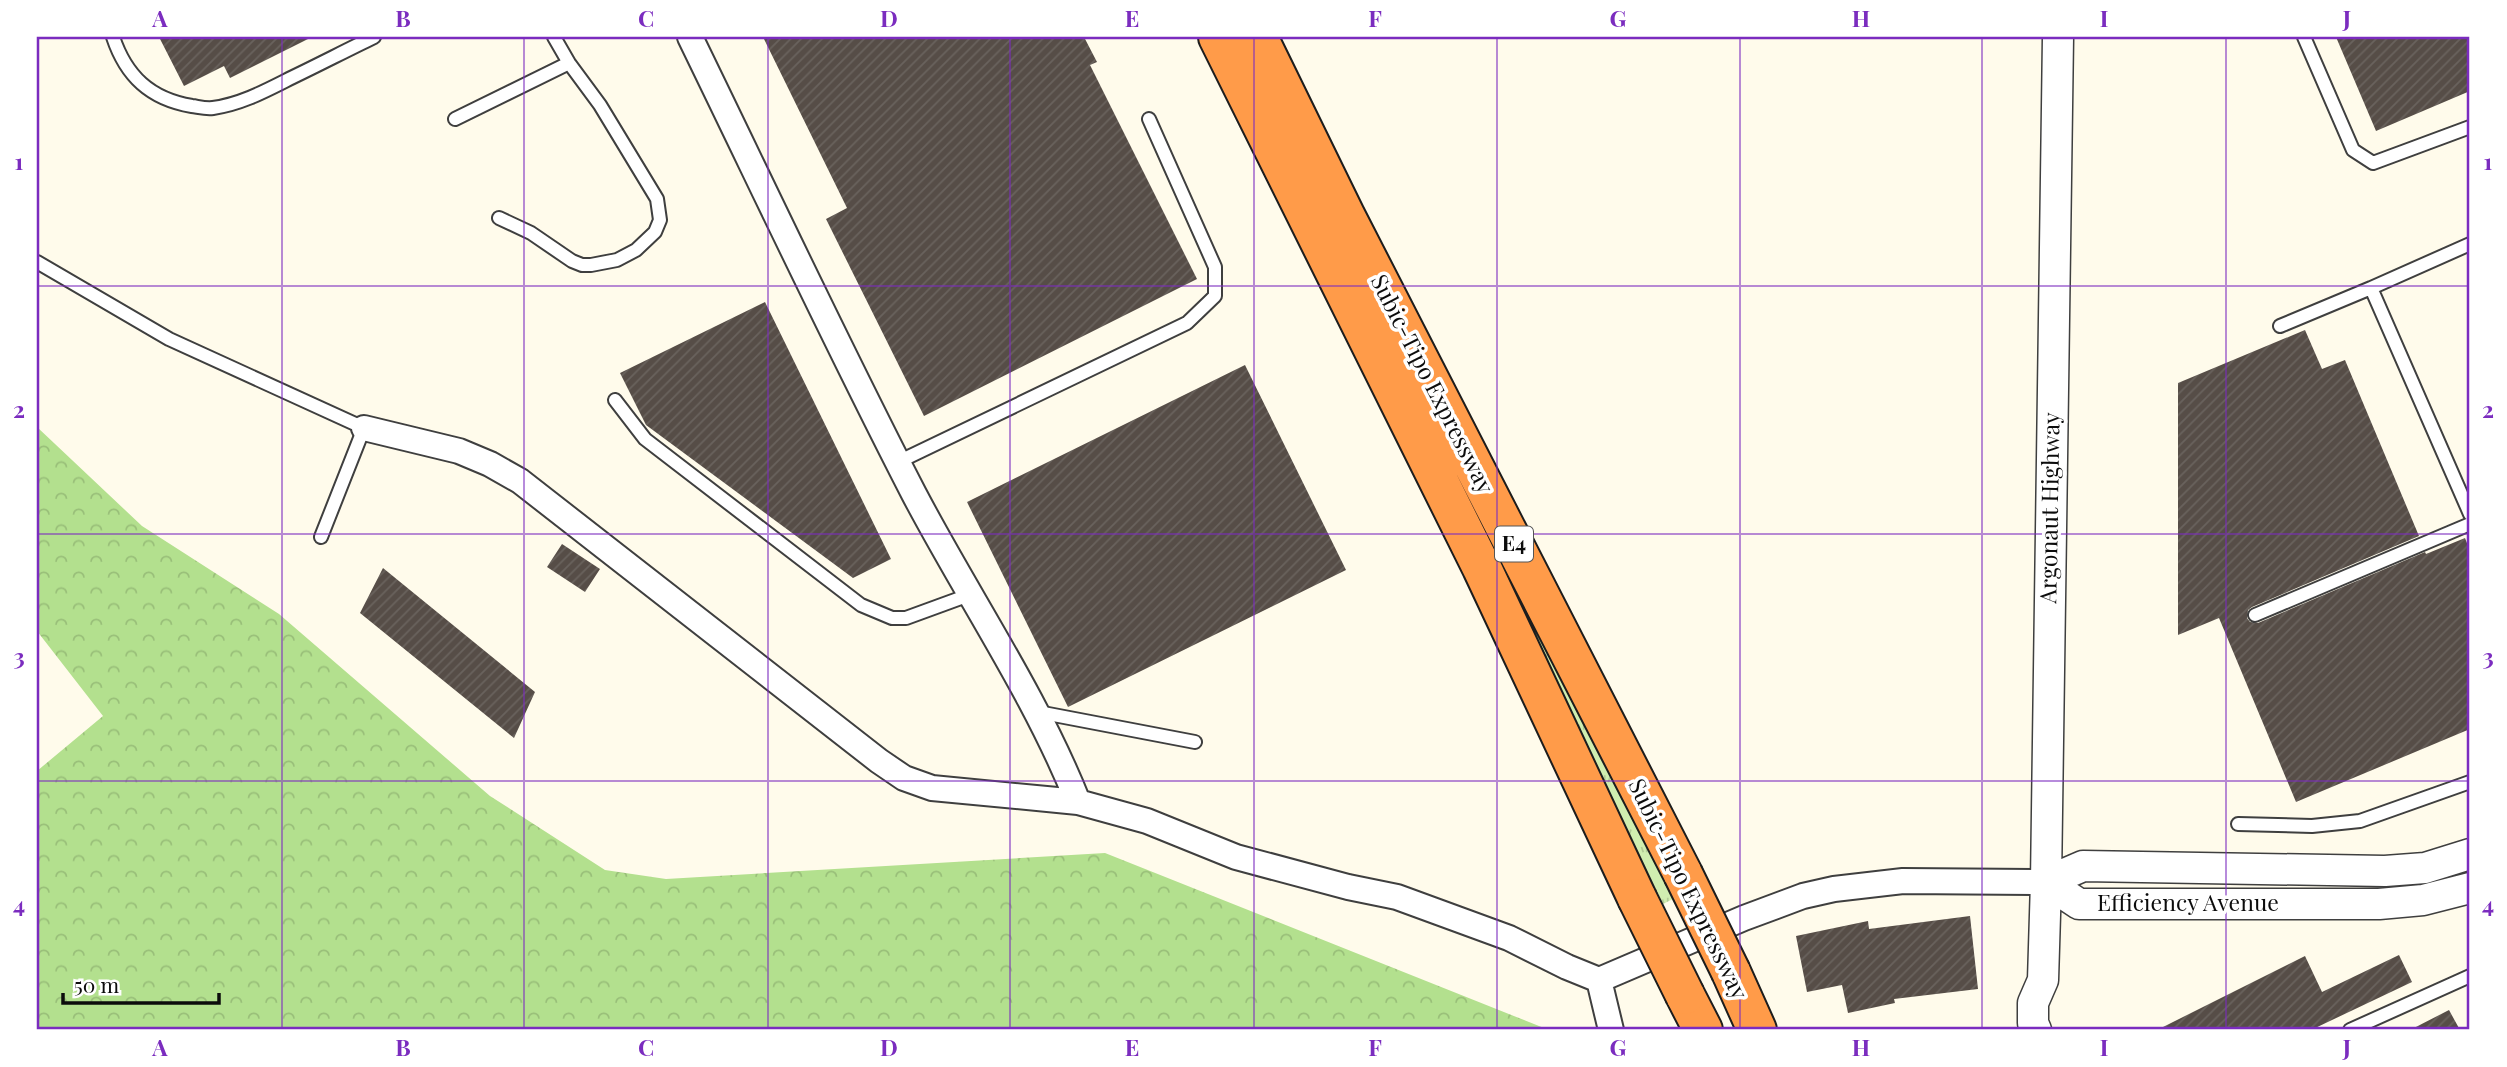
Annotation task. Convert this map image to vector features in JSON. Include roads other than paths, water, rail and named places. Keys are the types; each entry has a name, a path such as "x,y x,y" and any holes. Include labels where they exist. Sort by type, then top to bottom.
{"highway":[{"name":"Subic-Tipo Expressway","path":"1218,37 1482,568 1637,898 1703,1030"},
{"name":"Subic-Tipo Expressway","path":"1258,37 1345,215 1683,874 1757,1030"}],"street":[{"path":"690,37 898,462 1037,712 1078,802"},
{"name":"Argonaut Highway","path":"2036,1030 2033,1023 2033,1003 2043,980 2046,882 2058,37"},
{"path":"364,428 459,451 520,481 904,778 932,788 960,792 1078,802 1147,821 1236,857 1434,908 1509,938 1599,980 1744,918 1803,896 1834,888 1903,881 2046,882"},
{"name":"Efficiency Avenue","path":"2046,882 2083,866 2385,871 2425,868 2470,854"},
{"name":"Efficiency Avenue","path":"2046,882 2079,904 2379,904 2423,900 2470,888"},
{"path":"1599,980 1611,1030"},
{"name":"Argonaut Highway","path":"2043,980 2052,1003 2052,1023 2048,1030"}],"lane":[{"path":"113,37 120,58 136,79 158,95 179,104 210,109 238,103 374,37"},
{"path":"499,218 531,233 582,265 617,260 636,250 655,232 660,220 657,199 600,105 569,63 554,37"},
{"path":"2304,37 2353,150 2373,163 2470,127"},
{"path":"455,119 569,63"},
{"path":"898,462 1187,323 1215,296 1215,267 1149,120"},
{"path":"2280,326 2470,244"},
{"path":"37,262 169,339 364,428 321,537"},
{"path":"2371,288 2470,514"},
{"path":"615,400 645,439 861,605 892,618 906,618 969,594"},
{"path":"2255,615 2470,524"},
{"path":"1037,712 1195,742"},
{"path":"2238,824 2312,826 2360,821 2470,782"},
{"path":"2350,1030 2470,976"}]}
